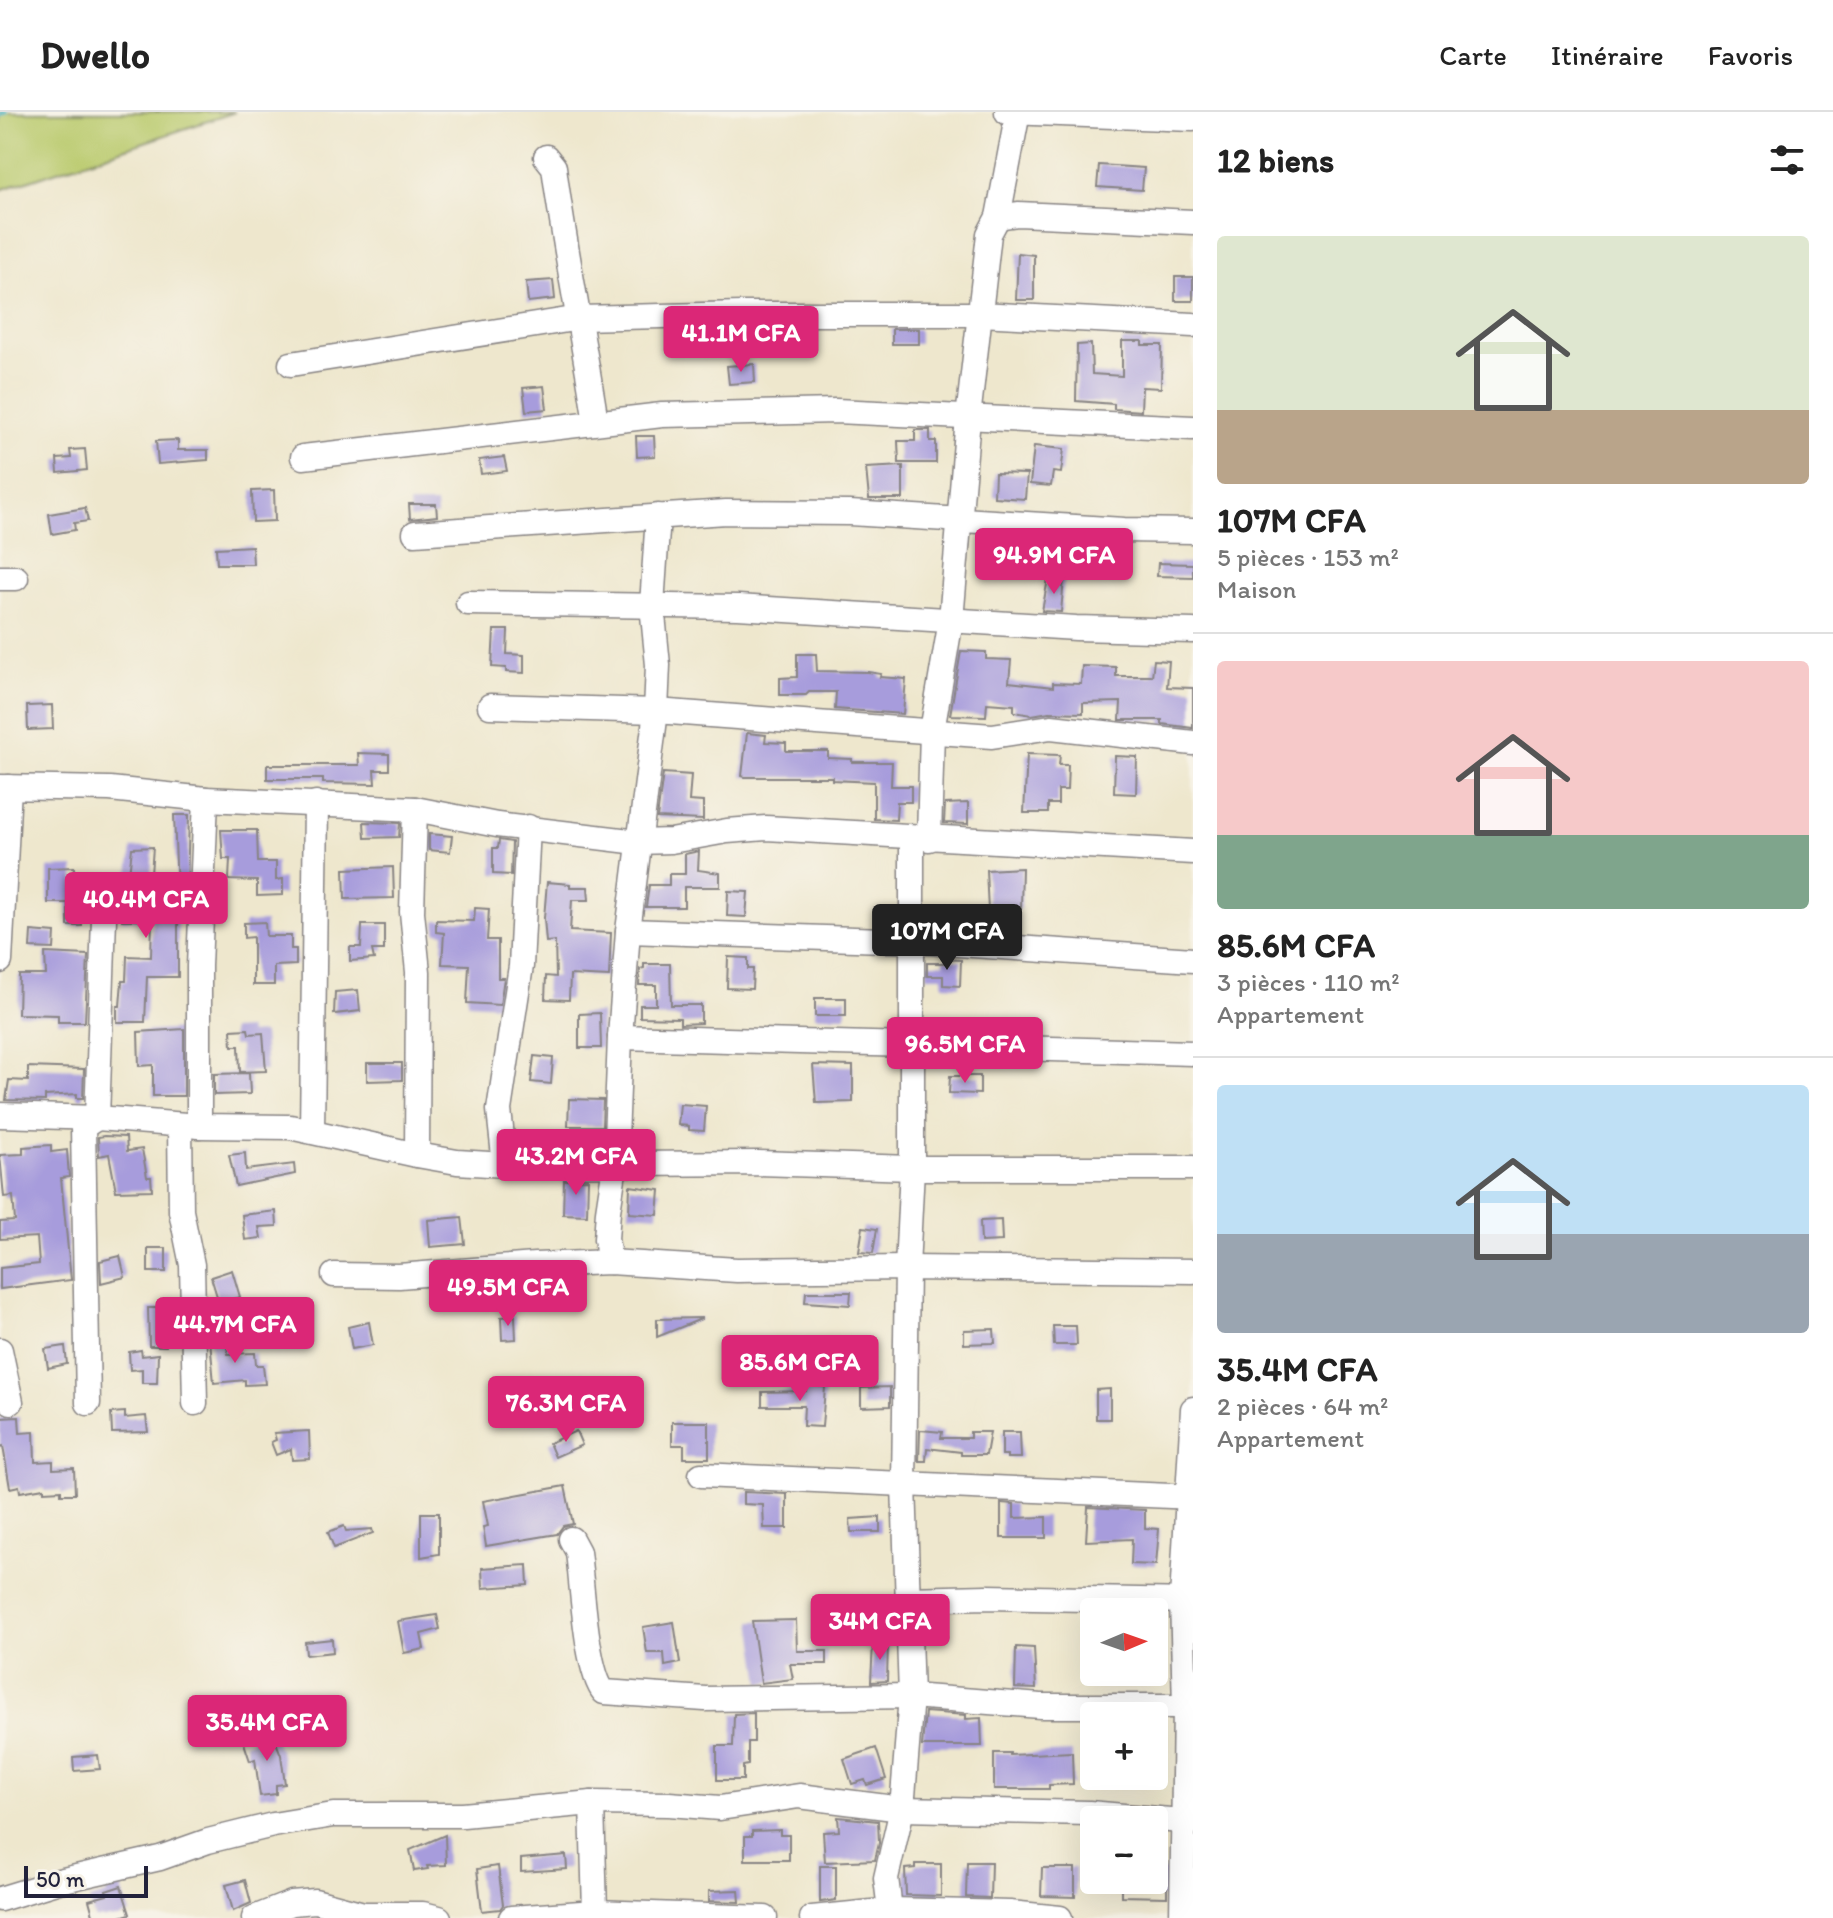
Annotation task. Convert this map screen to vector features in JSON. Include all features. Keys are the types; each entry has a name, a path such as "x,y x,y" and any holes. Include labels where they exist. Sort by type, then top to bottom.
{"street":[{"path":"1007,112 1193,119"},
{"path":"891,1914 886,1878 902,1809 911,1696 904,1484 907,1268 912,1168 913,941 920,838 932,731 951,620 968,418 989,234 998,217 1018,112"},
{"path":"546,157 554,167 596,422"},
{"path":"998,217 1018,214 1193,222"},
{"path":"291,364 580,318 980,314 1193,325"},
{"path":"303,457 662,415 836,411 1193,428"},
{"path":"415,533 726,512 850,513 1193,531"},
{"path":"610,1262 607,1225 615,1165 628,931 656,711 658,665 652,605 658,516"},
{"path":"468,603 738,607 1076,628 1193,631"},
{"path":"490,706 656,711 992,736 1051,727 1193,743"},
{"path":"0,961 4,787 110,789 206,799 415,809 497,825 638,842 671,841 766,828 1193,852"},
{"path":"195,1403 192,1265 181,1211 199,966 206,799"},
{"path":"312,1131 316,803"},
{"path":"415,809 412,912 418,972 417,1155"},
{"path":"505,1165 499,1110 521,966 528,827"},
{"path":"97,1118 105,890"},
{"path":"628,931 913,941 1193,960"},
{"path":"620,1037 1193,1053"},
{"path":"0,1115 189,1125 252,1125 312,1131 457,1162 505,1165 759,1163 912,1168 1193,1168"},
{"path":"88,1403 83,1127 97,1118"},
{"path":"334,1275 399,1276 610,1262 737,1270 1193,1271"},
{"path":"0,1350 11,1402"},
{"path":"1182,1918 1189,1822 1185,1706 1193,1409"},
{"path":"701,1475 1190,1497"},
{"path":"571,1539 578,1552 591,1656 598,1685 604,1692 705,1699 911,1696 1041,1706 1185,1706"},
{"path":"908,1599 987,1597 1188,1601"},
{"path":"0,1899 59,1881 160,1858 208,1841 333,1815 463,1815 634,1802 720,1808 799,1796 902,1809 1089,1813 1189,1822"},
{"path":"592,1803 595,1912"},
{"path":"254,1918 292,1903 315,1901 364,1914 423,1914 439,1918"},
{"path":"511,1918 595,1912 765,1918"},
{"path":"812,1918 1010,1913 1060,1918"}],"green space":[{"path":"0,112 235,112 0,190"}],"building":[{"path":"1099,165 1144,168 1142,190 1097,187"},
{"path":"1018,253 1034,255 1034,300 1016,300"},
{"path":"1175,277 1193,277 1193,301 1175,301"},
{"path":"553,280 555,299 528,302 526,282"},
{"path":"892,329 919,329 919,344 892,344"},
{"path":"1122,341 1162,345 1161,388 1142,387 1141,411 1114,409 1114,404 1076,401 1077,345 1091,344 1092,374 1122,376"},
{"path":"754,364 755,382 729,384 727,366"},
{"path":"544,386 547,409 526,411 523,388"},
{"path":"915,430 930,430 930,441 936,441 936,463 899,463 898,441 915,441"},
{"path":"636,436 654,436 655,456 637,457"},
{"path":"178,440 178,450 208,450 208,460 158,464 156,441"},
{"path":"1034,446 1064,449 1061,473 1053,472 1051,486 1030,484"},
{"path":"85,449 87,470 58,473 57,459 71,458 70,450"},
{"path":"504,457 507,471 481,474 479,460"},
{"path":"903,466 903,499 869,499 866,468"},
{"path":"995,473 1027,474 1025,499 994,497"},
{"path":"274,490 275,521 253,522 252,491"},
{"path":"409,504 436,504 437,516 410,519"},
{"path":"85,508 88,521 74,523 75,530 52,534 49,514"},
{"path":"252,546 253,564 217,564 216,548"},
{"path":"1067,556 1090,562 1087,575 1064,569"},
{"path":"1158,563 1193,564 1193,577 1157,576"},
{"path":"1048,579 1064,579 1061,612 1042,611"},
{"path":"494,630 508,630 507,654 524,655 524,673 492,667"},
{"path":"961,651 986,652 986,659 1011,660 1009,682 1053,687 1053,683 1081,684 1082,666 1116,667 1116,676 1152,676 1154,660 1169,661 1167,687 1193,688 1193,728 1162,724 1162,720 1120,720 1121,702 1083,703 1083,713 1032,715 1014,712 1014,705 987,703 986,716 950,715"},
{"path":"797,654 816,654 817,671 868,672 881,674 880,677 906,679 903,714 835,709 836,692 780,695 780,678 797,677"},
{"path":"52,705 53,729 28,730 27,706"},
{"path":"747,733 766,735 765,742 786,743 786,751 828,751 828,758 852,759 852,762 892,762 891,786 911,786 911,802 897,802 896,820 874,819 874,782 832,780 832,777 742,776"},
{"path":"358,753 389,754 389,770 374,770 375,784 323,783 323,779 267,779 267,765 359,765"},
{"path":"1027,754 1060,755 1059,765 1068,765 1067,790 1058,790 1058,804 1048,804 1048,813 1024,813"},
{"path":"1115,756 1137,757 1136,794 1114,793"},
{"path":"663,773 691,775 689,801 703,802 703,820 657,818"},
{"path":"968,803 968,824 944,823 945,804"},
{"path":"174,815 189,815 187,889 177,889"},
{"path":"364,822 400,823 399,837 365,838"},
{"path":"221,830 257,830 258,862 276,862 276,880 283,879 283,895 257,896 257,881 229,880 230,859 223,859"},
{"path":"429,834 452,836 450,852 429,850"},
{"path":"499,840 512,842 511,875 493,874 493,848 498,848"},
{"path":"153,847 151,874 147,874 147,899 163,901 162,915 178,915 178,977 147,977 145,1022 117,1022 122,981 126,981 127,956 151,957 152,920 122,920 122,892 127,892 132,848"},
{"path":"699,851 698,870 720,873 720,887 684,887 684,907 646,907 649,885 669,885 669,874 685,874 685,854"},
{"path":"74,867 75,890 82,890 82,926 68,926 68,903 48,903 48,868"},
{"path":"393,867 394,898 345,899 344,869"},
{"path":"1022,868 1021,909 988,910 986,870"},
{"path":"547,882 588,887 589,900 572,900 570,931 611,933 609,977 570,975 569,1000 545,999 546,976 556,977 555,941 546,942"},
{"path":"728,891 748,892 746,917 727,916"},
{"path":"475,908 489,909 487,940 498,940 498,978 504,978 500,1005 467,1003 469,965 442,964 444,933 436,932 436,920 474,921"},
{"path":"265,922 266,936 291,936 291,949 296,949 296,965 274,966 274,985 253,985 253,937 244,938 244,923"},
{"path":"362,925 384,925 384,950 372,950 374,959 350,961 350,947 361,947"},
{"path":"31,931 55,933 54,949 30,948"},
{"path":"45,953 88,955 85,1022 58,1022 58,1015 18,1014 19,975 46,975"},
{"path":"728,957 748,958 748,969 753,969 752,989 727,988"},
{"path":"944,959 961,960 960,986 943,985 943,976 927,976 927,963 944,963"},
{"path":"644,964 670,964 671,1005 701,1005 701,1023 680,1024 680,1018 640,1017 640,1005 656,1005 656,985 639,985 640,969 644,968"},
{"path":"358,990 360,1011 334,1014 335,992"},
{"path":"815,998 846,998 846,1016 815,1016"},
{"path":"600,1013 601,1048 579,1048 579,1014"},
{"path":"184,1029 184,1096 153,1096 153,1065 139,1066 138,1032"},
{"path":"248,1029 249,1034 263,1033 266,1071 240,1072 239,1046 232,1046 231,1030"},
{"path":"534,1056 553,1058 551,1084 531,1082"},
{"path":"367,1063 402,1063 402,1080 367,1081"},
{"path":"813,1065 853,1066 853,1102 816,1103"},
{"path":"28,1067 84,1069 83,1098 77,1098 77,1094 45,1096 45,1101 6,1100 9,1080 28,1081"},
{"path":"249,1073 250,1094 214,1095 214,1074"},
{"path":"950,1076 980,1076 980,1094 949,1093"},
{"path":"569,1099 603,1100 602,1126 568,1126"},
{"path":"680,1104 706,1106 704,1131 678,1125"},
{"path":"98,1137 126,1137 127,1151 142,1149 152,1190 116,1191 109,1154 99,1156"},
{"path":"51,1145 51,1152 67,1150 69,1177 61,1178 71,1280 0,1289 0,1268 39,1264 37,1237 0,1239 0,1222 15,1221 13,1196 4,1197 0,1155 23,1154 23,1147"},
{"path":"245,1153 246,1170 294,1164 295,1174 236,1186 229,1155"},
{"path":"588,1179 587,1215 563,1214 564,1180"},
{"path":"630,1186 660,1190 658,1215 629,1213"},
{"path":"276,1211 277,1226 259,1227 261,1238 245,1240 242,1215"},
{"path":"462,1217 465,1244 430,1247 428,1220"},
{"path":"1001,1220 1002,1241 981,1242 980,1221"},
{"path":"863,1227 877,1229 873,1253 859,1252"},
{"path":"148,1248 166,1248 166,1272 148,1272"},
{"path":"120,1256 125,1277 101,1283 100,1261"},
{"path":"232,1270 240,1297 219,1303 211,1277"},
{"path":"806,1292 851,1292 850,1305 805,1302"},
{"path":"148,1308 163,1308 162,1331 166,1331 166,1346 149,1346"},
{"path":"515,1316 516,1339 502,1340 501,1317"},
{"path":"657,1319 701,1319 657,1337"},
{"path":"369,1322 373,1345 352,1349 348,1327"},
{"path":"1053,1326 1076,1326 1077,1345 1054,1345"},
{"path":"994,1329 995,1343 964,1344 964,1330"},
{"path":"226,1338 228,1354 255,1353 256,1365 263,1365 265,1384 245,1385 245,1380 214,1383 210,1340"},
{"path":"65,1346 67,1364 48,1368 45,1349"},
{"path":"141,1350 142,1356 158,1354 157,1383 142,1383 142,1369 130,1370 129,1352"},
{"path":"806,1385 825,1387 822,1427 803,1426 804,1406 762,1406 762,1392 806,1391"},
{"path":"890,1387 890,1406 861,1407 861,1388"},
{"path":"1110,1389 1110,1419 1096,1419 1096,1390"},
{"path":"125,1412 125,1418 146,1416 148,1432 112,1433 111,1413"},
{"path":"19,1417 20,1433 34,1432 35,1462 53,1461 53,1469 74,1468 75,1494 61,1494 61,1490 44,1491 44,1488 20,1492 19,1486 10,1488 3,1446 0,1447 0,1418"},
{"path":"672,1422 709,1422 709,1458 684,1458 684,1445 672,1445"},
{"path":"920,1430 942,1432 941,1438 970,1438 970,1432 990,1432 986,1455 961,1455 961,1452 927,1448 926,1461 919,1461"},
{"path":"309,1431 310,1459 292,1460 291,1449 276,1455 271,1442 276,1440 274,1433"},
{"path":"576,1431 582,1445 555,1457 549,1443"},
{"path":"1002,1432 1020,1432 1021,1458 1002,1455"},
{"path":"565,1486 573,1524 563,1526 557,1534 486,1546 483,1527 488,1526 483,1501"},
{"path":"743,1492 787,1494 787,1528 764,1528 763,1505 743,1504"},
{"path":"1001,1503 1014,1504 1014,1518 1046,1517 1046,1538 1001,1538"},
{"path":"1088,1507 1145,1510 1145,1528 1159,1529 1156,1565 1131,1564 1132,1539 1086,1541"},
{"path":"421,1513 439,1513 439,1554 421,1557"},
{"path":"880,1517 880,1532 851,1532 850,1519"},
{"path":"344,1526 346,1531 372,1529 373,1533 334,1548 328,1532"},
{"path":"527,1565 528,1585 483,1588 482,1568"},
{"path":"947,1613 947,1637 924,1637 923,1614"},
{"path":"437,1615 440,1629 421,1634 424,1649 404,1653 398,1621"},
{"path":"796,1620 797,1651 827,1651 827,1664 790,1664 793,1679 761,1683 752,1621"},
{"path":"674,1622 680,1663 665,1666 664,1653 647,1653 643,1627"},
{"path":"332,1639 333,1652 306,1655 305,1642"},
{"path":"873,1643 888,1643 887,1681 871,1682"},
{"path":"1016,1647 1034,1648 1036,1689 1015,1688"},
{"path":"925,1712 966,1715 966,1719 981,1718 982,1746 922,1746"},
{"path":"754,1713 754,1742 748,1742 748,1765 743,1766 743,1780 717,1780 717,1746 733,1746 734,1714"},
{"path":"272,1732 281,1755 285,1784 276,1785 276,1794 260,1796 255,1759 250,1761 244,1743"},
{"path":"876,1748 886,1779 867,1785 865,1780 852,1784 844,1759"},
{"path":"1072,1752 1073,1784 1049,1785 1049,1789 994,1789 994,1753"},
{"path":"98,1755 100,1769 74,1771 73,1757"},
{"path":"838,1817 878,1821 879,1843 875,1860 825,1862 823,1832 839,1831"},
{"path":"780,1830 780,1835 789,1835 789,1860 745,1860 745,1836 752,1836 752,1831"},
{"path":"445,1835 446,1865 427,1866 428,1869 414,1871 410,1850"},
{"path":"566,1855 567,1869 521,1872 521,1859"},
{"path":"967,1862 991,1862 990,1898 966,1897"},
{"path":"915,1864 941,1864 941,1896 906,1895 905,1869 915,1868"},
{"path":"498,1866 503,1905 500,1909 482,1911 477,1869"},
{"path":"820,1866 836,1866 836,1900 820,1902"},
{"path":"1042,1868 1075,1868 1075,1897 1041,1896"},
{"path":"245,1880 251,1903 233,1911 226,1885"},
{"path":"121,1886 130,1914 117,1918 94,1918 89,1900 107,1895 106,1891"},
{"path":"739,1890 740,1902 709,1901 709,1891"},
{"path":"1121,1894 1167,1894 1167,1897"}],"waterway":[{"path":"0,115 5,112"}]}
